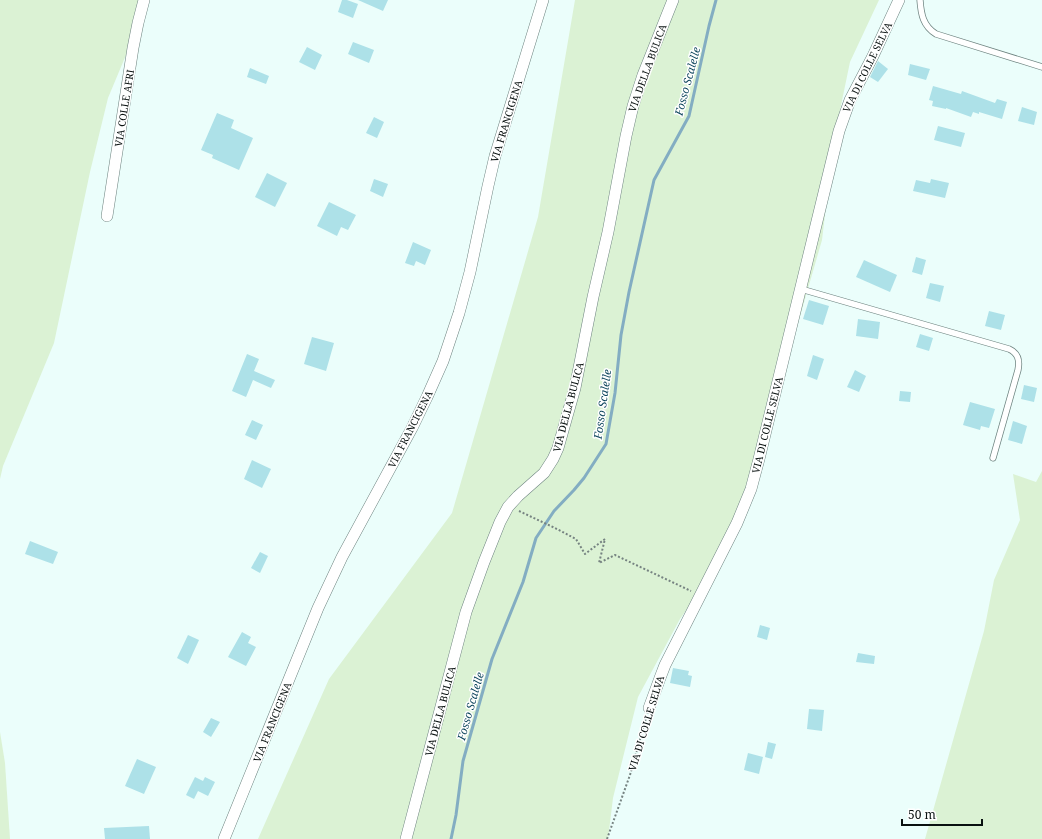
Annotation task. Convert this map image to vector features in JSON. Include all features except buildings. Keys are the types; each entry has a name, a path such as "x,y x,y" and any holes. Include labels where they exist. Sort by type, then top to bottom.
{"street":[{"name":"VIA COLLE AFRI","path":"107,216 133,48 144,0"},
{"name":"VIA FRANCIGENA","path":"224,839 326,589 412,428 443,361 459,313 470,272 495,156 543,0"},
{"name":"VIA DELLA BULICA","path":"406,839 468,607 497,527 508,507 544,472 553,459 558,448 575,388 593,296 608,232 627,129 643,75 672,0"},
{"name":"VIA DI COLLE SELVA","path":"649,708 665,665 733,532 750,490 760,459 842,123 850,100 873,56 899,0"}],"lane":[{"path":"920,0 920,10 923,20 927,27 936,34 1042,67"},
{"path":"801,289 1015,353 1019,360 1018,370 993,458"}],"path":[{"path":"508,507 576,539 585,554 605,539 599,563 615,555 701,596"},
{"name":"VIA DI COLLE SELVA","path":"606,839 630,775 649,708"}],"green space":[{"path":"0,0 149,0 108,98 90,172 54,343 3,466 0,479"},
{"path":"575,0 879,0 850,62 834,139 822,240 786,365 720,561 680,619 638,697 613,798 608,839 258,839 329,679 452,513 538,217"},
{"path":"1042,471 1042,839 925,839 984,631 994,580 1020,520 1013,474 1036,482"},
{"path":"0,732 5,763 10,839 0,839"}],"waterway":[{"name":"Fosso Scalelle","path":"451,839 456,815 463,761 492,659 523,582 536,538 554,511 584,478 606,444 615,393 621,335 654,180 689,116 716,0"}]}
